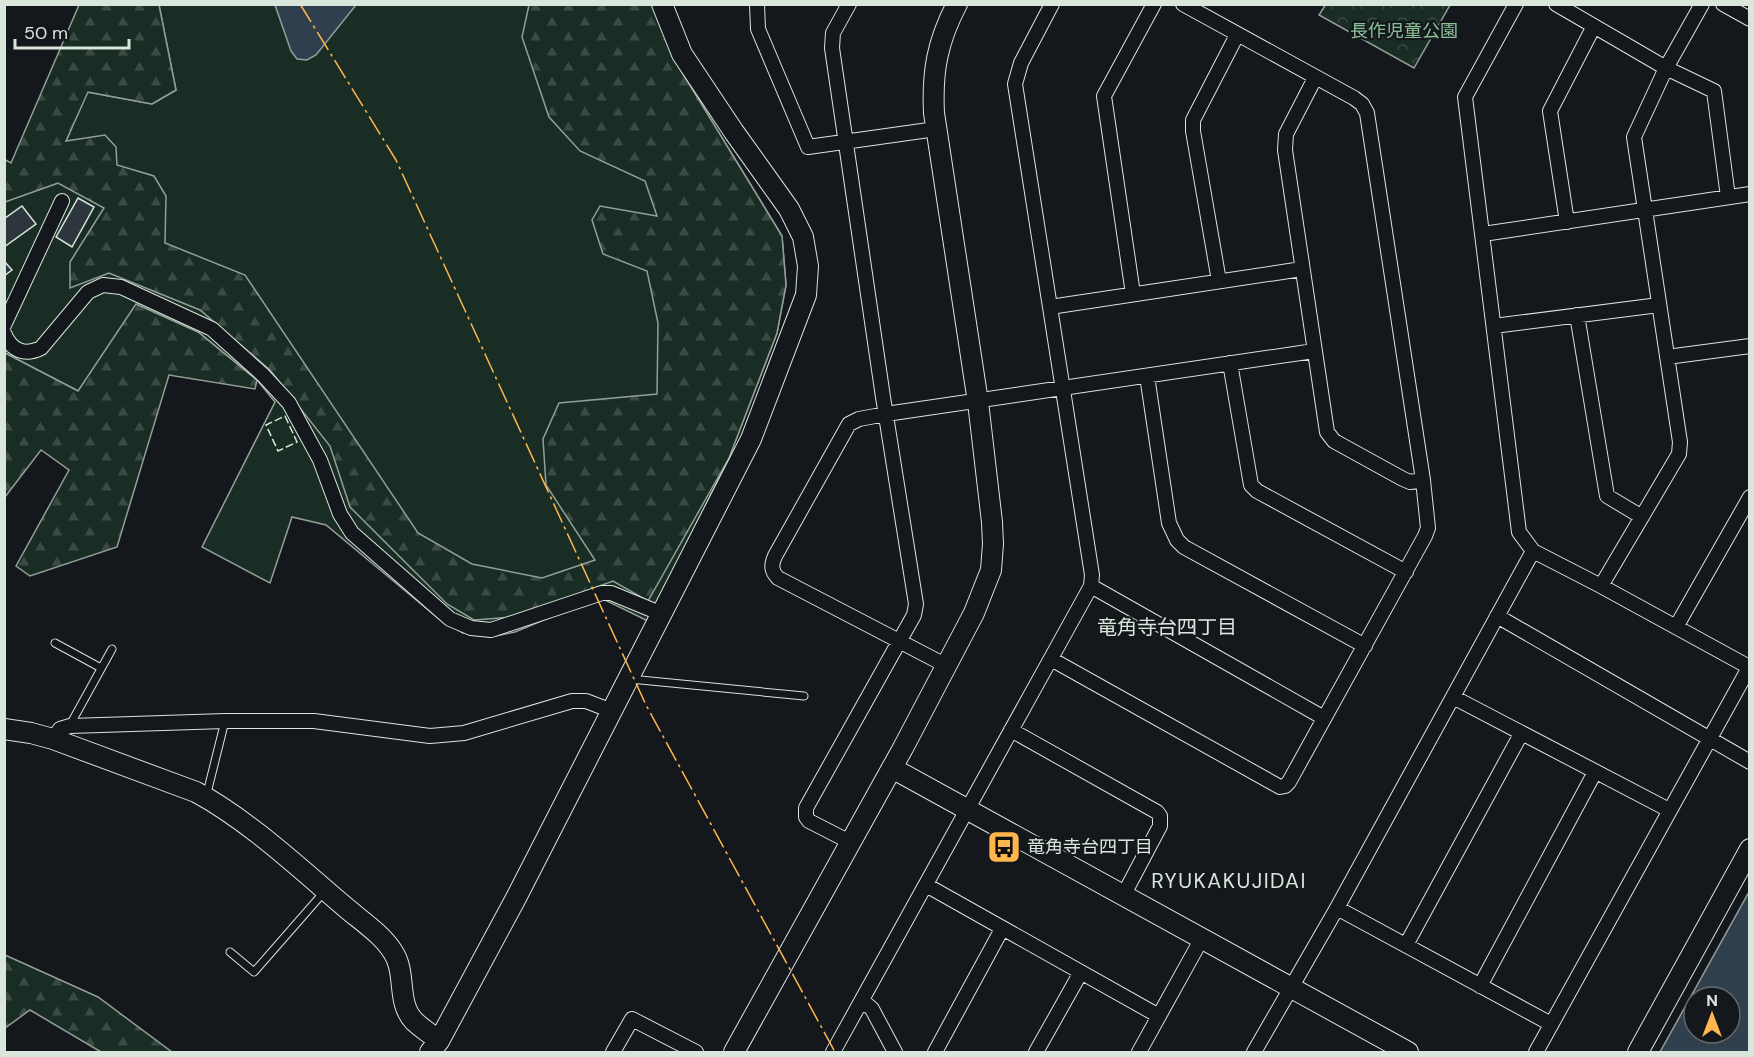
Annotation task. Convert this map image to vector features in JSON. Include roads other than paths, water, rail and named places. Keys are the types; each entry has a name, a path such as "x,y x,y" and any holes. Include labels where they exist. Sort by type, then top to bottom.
{"street":[{"path":"4,729 52,739 196,792 217,803 325,890 377,934 393,951 399,963 406,1008 413,1020 440,1049 751,440 806,295 808,266 803,237 789,209 682,54 662,4"},
{"path":"849,4 832,40 916,604 914,615 806,808 808,821 850,842"},
{"path":"734,1053 947,666 989,577 992,557 992,522 978,402 936,129 934,76 936,55 957,4"},
{"path":"833,1053 1090,586 1092,575 1015,84 1021,63 1052,4"},
{"path":"1133,294 1104,96 1154,4"},
{"path":"1051,659 1280,787 1289,782 1406,572 1428,528 1424,480 1366,113 1362,104 1183,4"},
{"path":"1516,4 1465,97 1519,532 1533,551 1749,667 1536,1053"},
{"path":"1556,4 1666,68 1714,91 1728,197"},
{"path":"1601,586 1679,454 1680,442 1634,136 1666,68 1702,4"},
{"path":"1723,4 1749,19"},
{"path":"758,5 758,29 808,147 936,129"},
{"path":"1567,222 1550,111 1594,26"},
{"path":"1219,280 1193,120 1237,35"},
{"path":"1315,78 1284,141 1314,351 1330,437 1403,479 1416,482 1424,480"},
{"path":"1483,234 1749,194"},
{"path":"4,325 62,201"},
{"path":"1050,307 1302,269"},
{"path":"4,333 18,350 30,353 41,348 88,292 103,285 120,287 212,330 263,375 289,403 320,460 340,514 352,533 450,619 471,628 491,630 602,592 611,593 662,614"},
{"path":"1494,326 1659,305"},
{"path":"1577,315 1607,496 1642,517"},
{"path":"1667,357 1749,346"},
{"path":"947,666 778,578 772,568 775,556 849,424 859,419 886,414 1314,351"},
{"path":"1230,363 1251,485 1257,491 1406,572"},
{"path":"1147,376 1169,523 1177,540 1184,547 1365,646"},
{"path":"1676,627 1749,497"},
{"path":"1254,1053 1293,988 1533,551"},
{"path":"1090,586 1324,718"},
{"path":"1497,616 1709,741 1749,762"},
{"path":"1453,697 1669,810"},
{"path":"52,739 60,729 70,726 225,721 314,721 430,736 464,733 572,701 586,701 612,711"},
{"path":"1011,730 1160,816 1160,826 1123,896"},
{"path":"1406,945 1521,734"},
{"path":"892,768 1408,1053"},
{"path":"1480,986 1595,772"},
{"path":"1638,1053 1749,849"},
{"path":"926,885 1159,1016"},
{"path":"1337,908 1551,1024"},
{"path":"935,1053 1002,929"},
{"path":"1139,1053 1201,940"},
{"path":"1036,1053 1081,972"},
{"path":"863,1001 872,1009 895,1053"},
{"path":"613,1053 632,1019 696,1053"}],"lane":[{"path":"55,643 101,668"},
{"path":"70,726 112,649"},
{"path":"628,678 804,696"},
{"path":"206,797 225,721"},
{"path":"230,952 254,972 325,890"}],"water":[{"path":"275,4 356,5 316,55 307,60 297,59 291,51"},
{"path":"1749,892 1749,1052 1660,1052 1682,1012 1682,1045 1742,1045 1742,985 1697,985"}],"place":[{"name":"竜角寺台四丁目","path":"1004,847"}],"district":[{"name":"竜角寺台四丁目","path":"1167,627"},
{"name":"RYUKAKUJIDAI","path":"1229,881"}],"park label":[{"name":"長作児童公園","path":"1404,31"}]}
